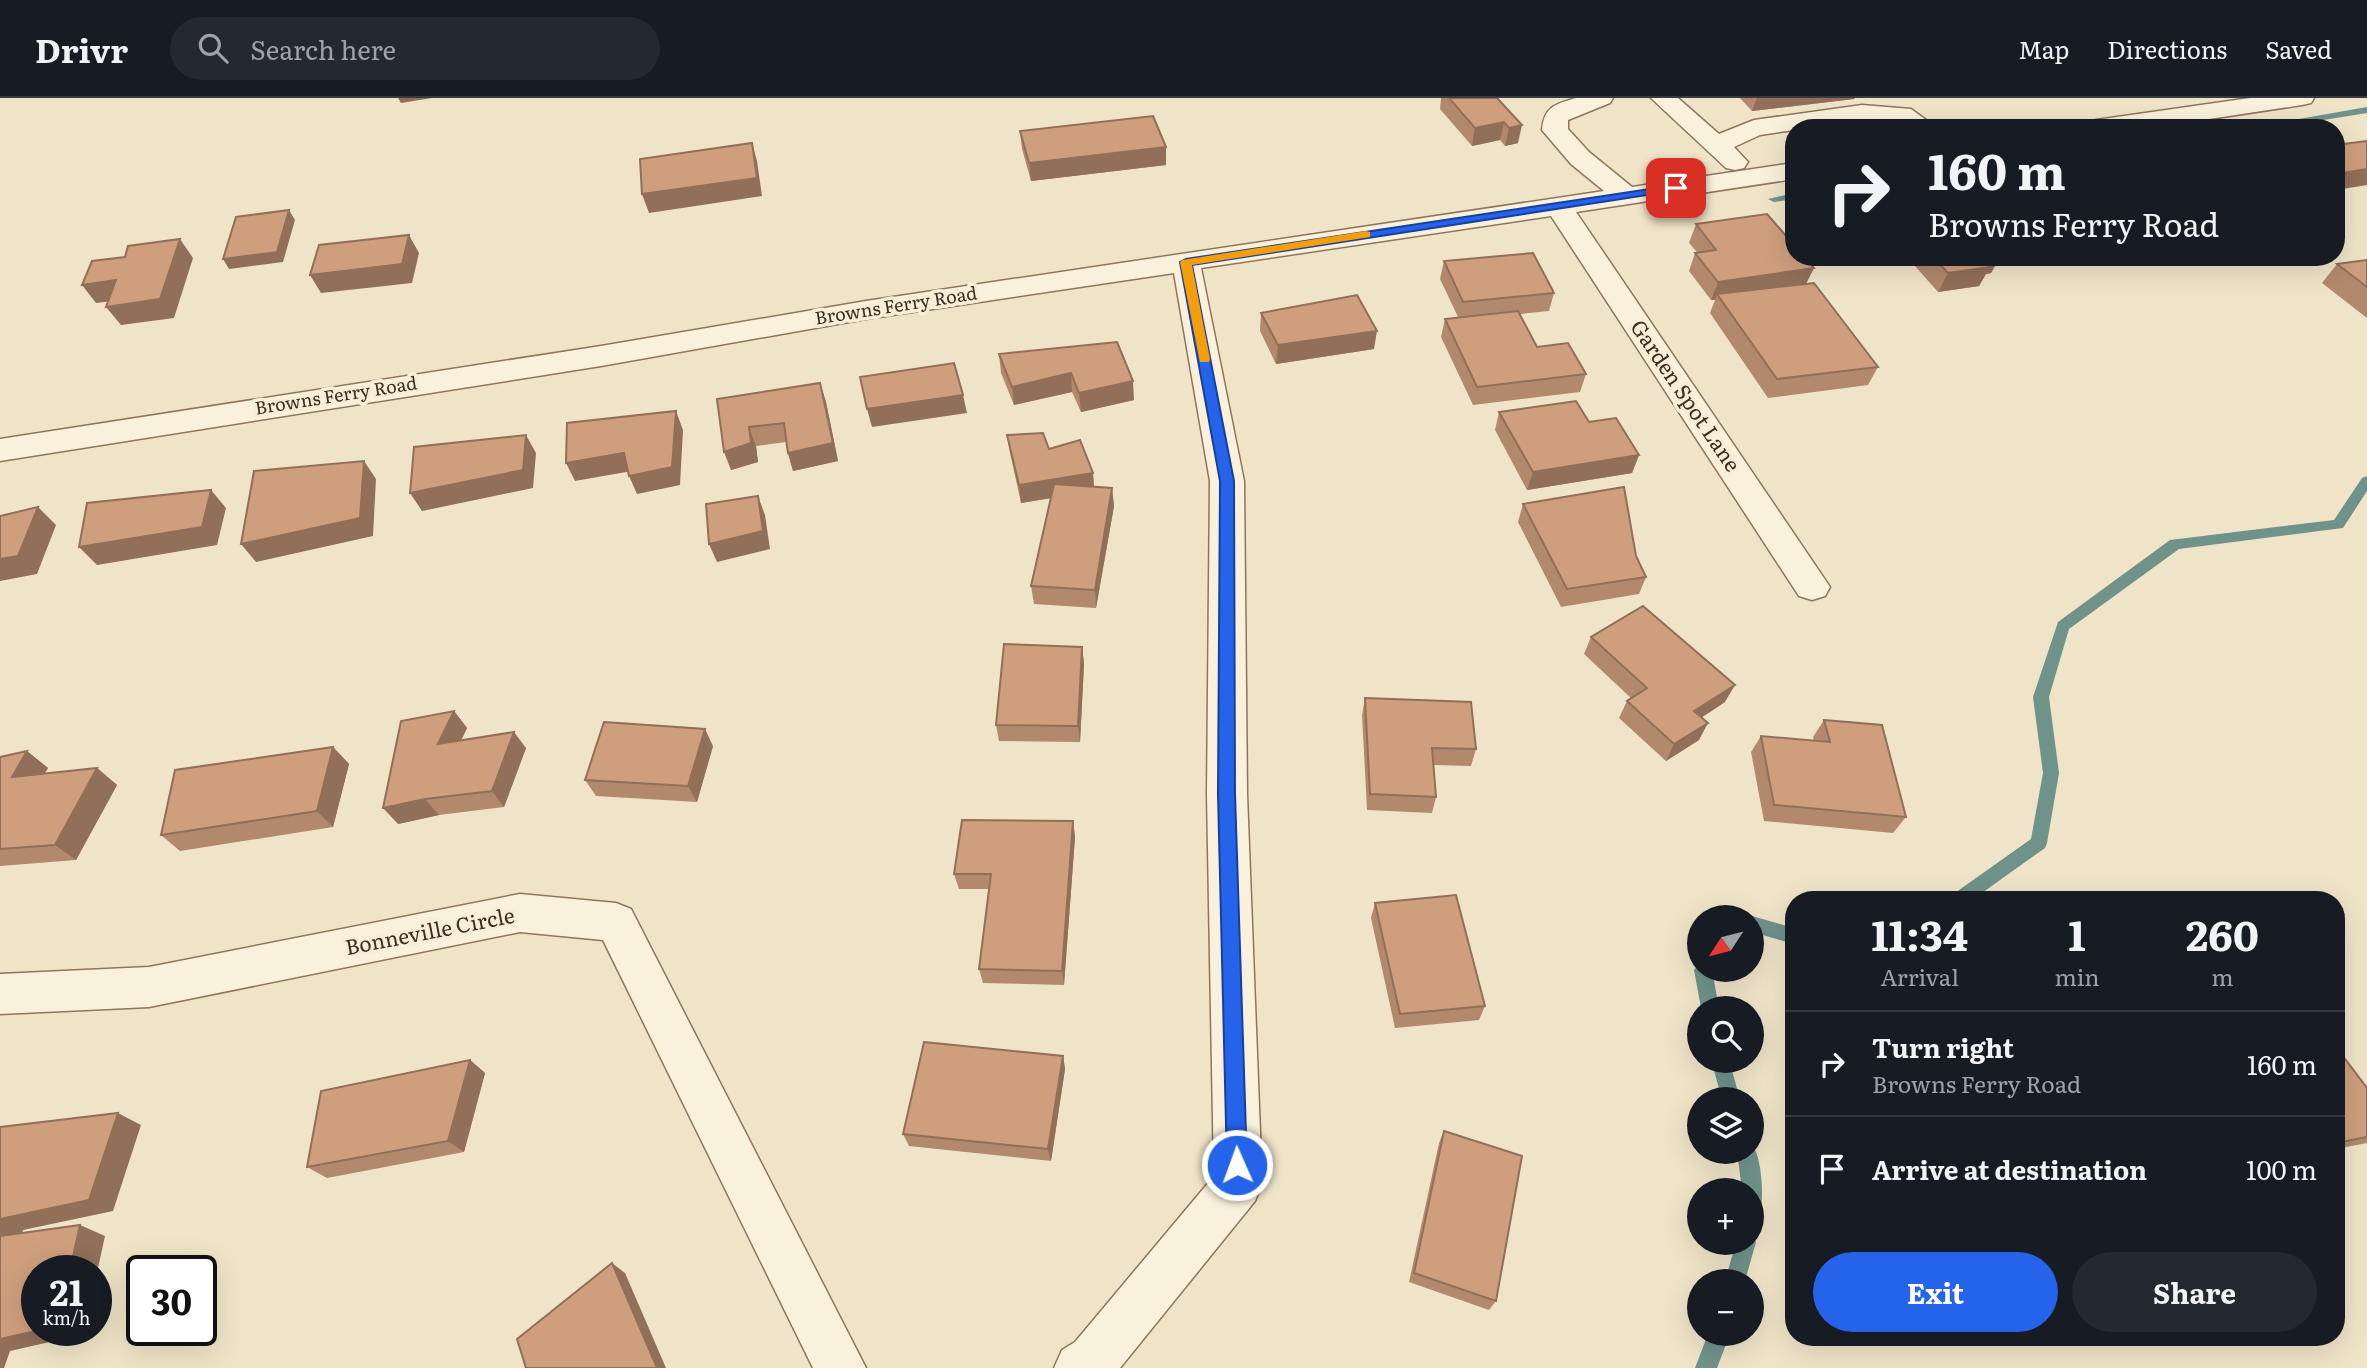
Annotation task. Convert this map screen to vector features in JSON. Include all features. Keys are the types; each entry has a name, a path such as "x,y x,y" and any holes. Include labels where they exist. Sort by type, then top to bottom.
{"street":[{"path":"1601,98 1556,116 1555,130 1580,158 1625,195"},
{"path":"1663,98 1753,177"},
{"path":"2158,119 2302,98"},
{"path":"1818,119 1861,113 1902,114 1910,119"},
{"path":"1717,145 1754,128 1785,124"},
{"name":"Browns Ferry Road","path":"0,450 601,356 866,310 1785,172"},
{"name":"Garden Spot Lane","path":"1558,205 1812,587"},
{"path":"1080,1368 1093,1360 1238,1184 1227,794 1227,481 1186,262"},
{"name":"Bonneville Circle","path":"0,994 149,987 520,914 616,922 840,1368"}],"building":[{"path":"1449,98 1497,98 1522,125 1509,128 1504,122 1475,128"},
{"path":"1153,116 1166,147 1029,163 1020,131"},
{"path":"2367,141 2367,169 2345,173 2345,144"},
{"path":"752,143 757,178 642,194 640,159"},
{"path":"289,210 277,252 223,259 236,217"},
{"path":"1767,214 1785,235 1785,266 1814,268 1718,282 1695,253 1716,250 1696,224"},
{"path":"409,235 402,264 310,275 319,245"},
{"path":"180,239 160,299 106,307 116,280 82,285 92,261 125,257 128,246"},
{"path":"1533,253 1554,293 1463,302 1444,261"},
{"path":"2367,260 2367,287 2340,266 2345,266 2345,263"},
{"path":"1941,266 1990,267 1948,273"},
{"path":"1814,283 1878,367 1777,379 1717,294"},
{"path":"1357,295 1377,331 1278,345 1261,313"},
{"path":"1518,311 1537,347 1568,343 1586,374 1477,387 1445,319"},
{"path":"1117,342 1133,381 1079,393 1071,373 1012,387 999,354"},
{"path":"954,363 963,395 867,409 860,377"},
{"path":"820,383 833,443 788,453 784,423 749,427 751,443 724,452 717,399"},
{"path":"1576,401 1589,422 1616,418 1639,455 1533,472 1499,412"},
{"path":"676,411 672,467 629,476 624,453 566,463 567,423"},
{"path":"1043,433 1049,449 1080,440 1093,473 1019,485 1007,435"},
{"path":"526,435 523,470 410,493 414,447"},
{"path":"364,461 360,518 241,544 254,471"},
{"path":"1054,484 1112,488 1095,590 1031,586"},
{"path":"1624,487 1636,556 1646,577 1567,589 1523,504"},
{"path":"211,490 202,527 79,547 87,503"},
{"path":"758,496 763,531 709,544 706,504"},
{"path":"38,507 18,556 0,559 0,516"},
{"path":"1643,606 1735,685 1694,711 1708,723 1674,744 1627,701 1647,688 1591,637"},
{"path":"1004,644 1082,647 1078,726 996,725"},
{"path":"1365,698 1471,702 1476,749 1432,748 1436,797 1370,794"},
{"path":"454,711 438,744 514,732 492,791 425,799 383,808 401,721"},
{"path":"1824,720 1882,725 1906,817 1774,805 1761,736 1830,742"},
{"path":"604,722 705,729 688,786 585,780"},
{"path":"333,747 317,811 161,835 175,770"},
{"path":"27,751 12,777 97,768 55,845 0,849 0,757"},
{"path":"962,820 1073,821 1062,971 979,969 991,874 954,874"},
{"path":"1456,895 1485,1006 1400,1014 1375,903"},
{"path":"924,1042 1063,1056 1048,1149 903,1134"},
{"path":"2345,1059 2367,1088 2367,1137 2345,1141"},
{"path":"470,1060 448,1141 307,1167 321,1091"},
{"path":"118,1113 89,1200 0,1219 0,1127"},
{"path":"1444,1131 1522,1156 1496,1301 1414,1273"},
{"path":"80,1225 73,1255 21,1255 21,1334 0,1339 0,1236"},
{"path":"612,1263 657,1368 526,1368 517,1339"}],"waterway":[{"path":"2310,119 2367,110"},
{"path":"1774,199 1785,197"},
{"path":"1971,891 2039,843 2051,773 2041,697 2063,626 2175,544 2338,524 2367,481"},
{"path":"1764,927 1785,933"},
{"path":"1705,982 1708,996"},
{"path":"1724,1073 1728,1087"},
{"path":"1749,1164 1751,1178"},
{"path":"1738,1269 1742,1255"},
{"path":"1706,1368 1714,1346"}],"slow traffic":[{"path":"1204,359 1186,262 1366,235"}],"route":[{"path":"1237,1165 1227,794 1227,481 1186,262 1676,188"}]}
